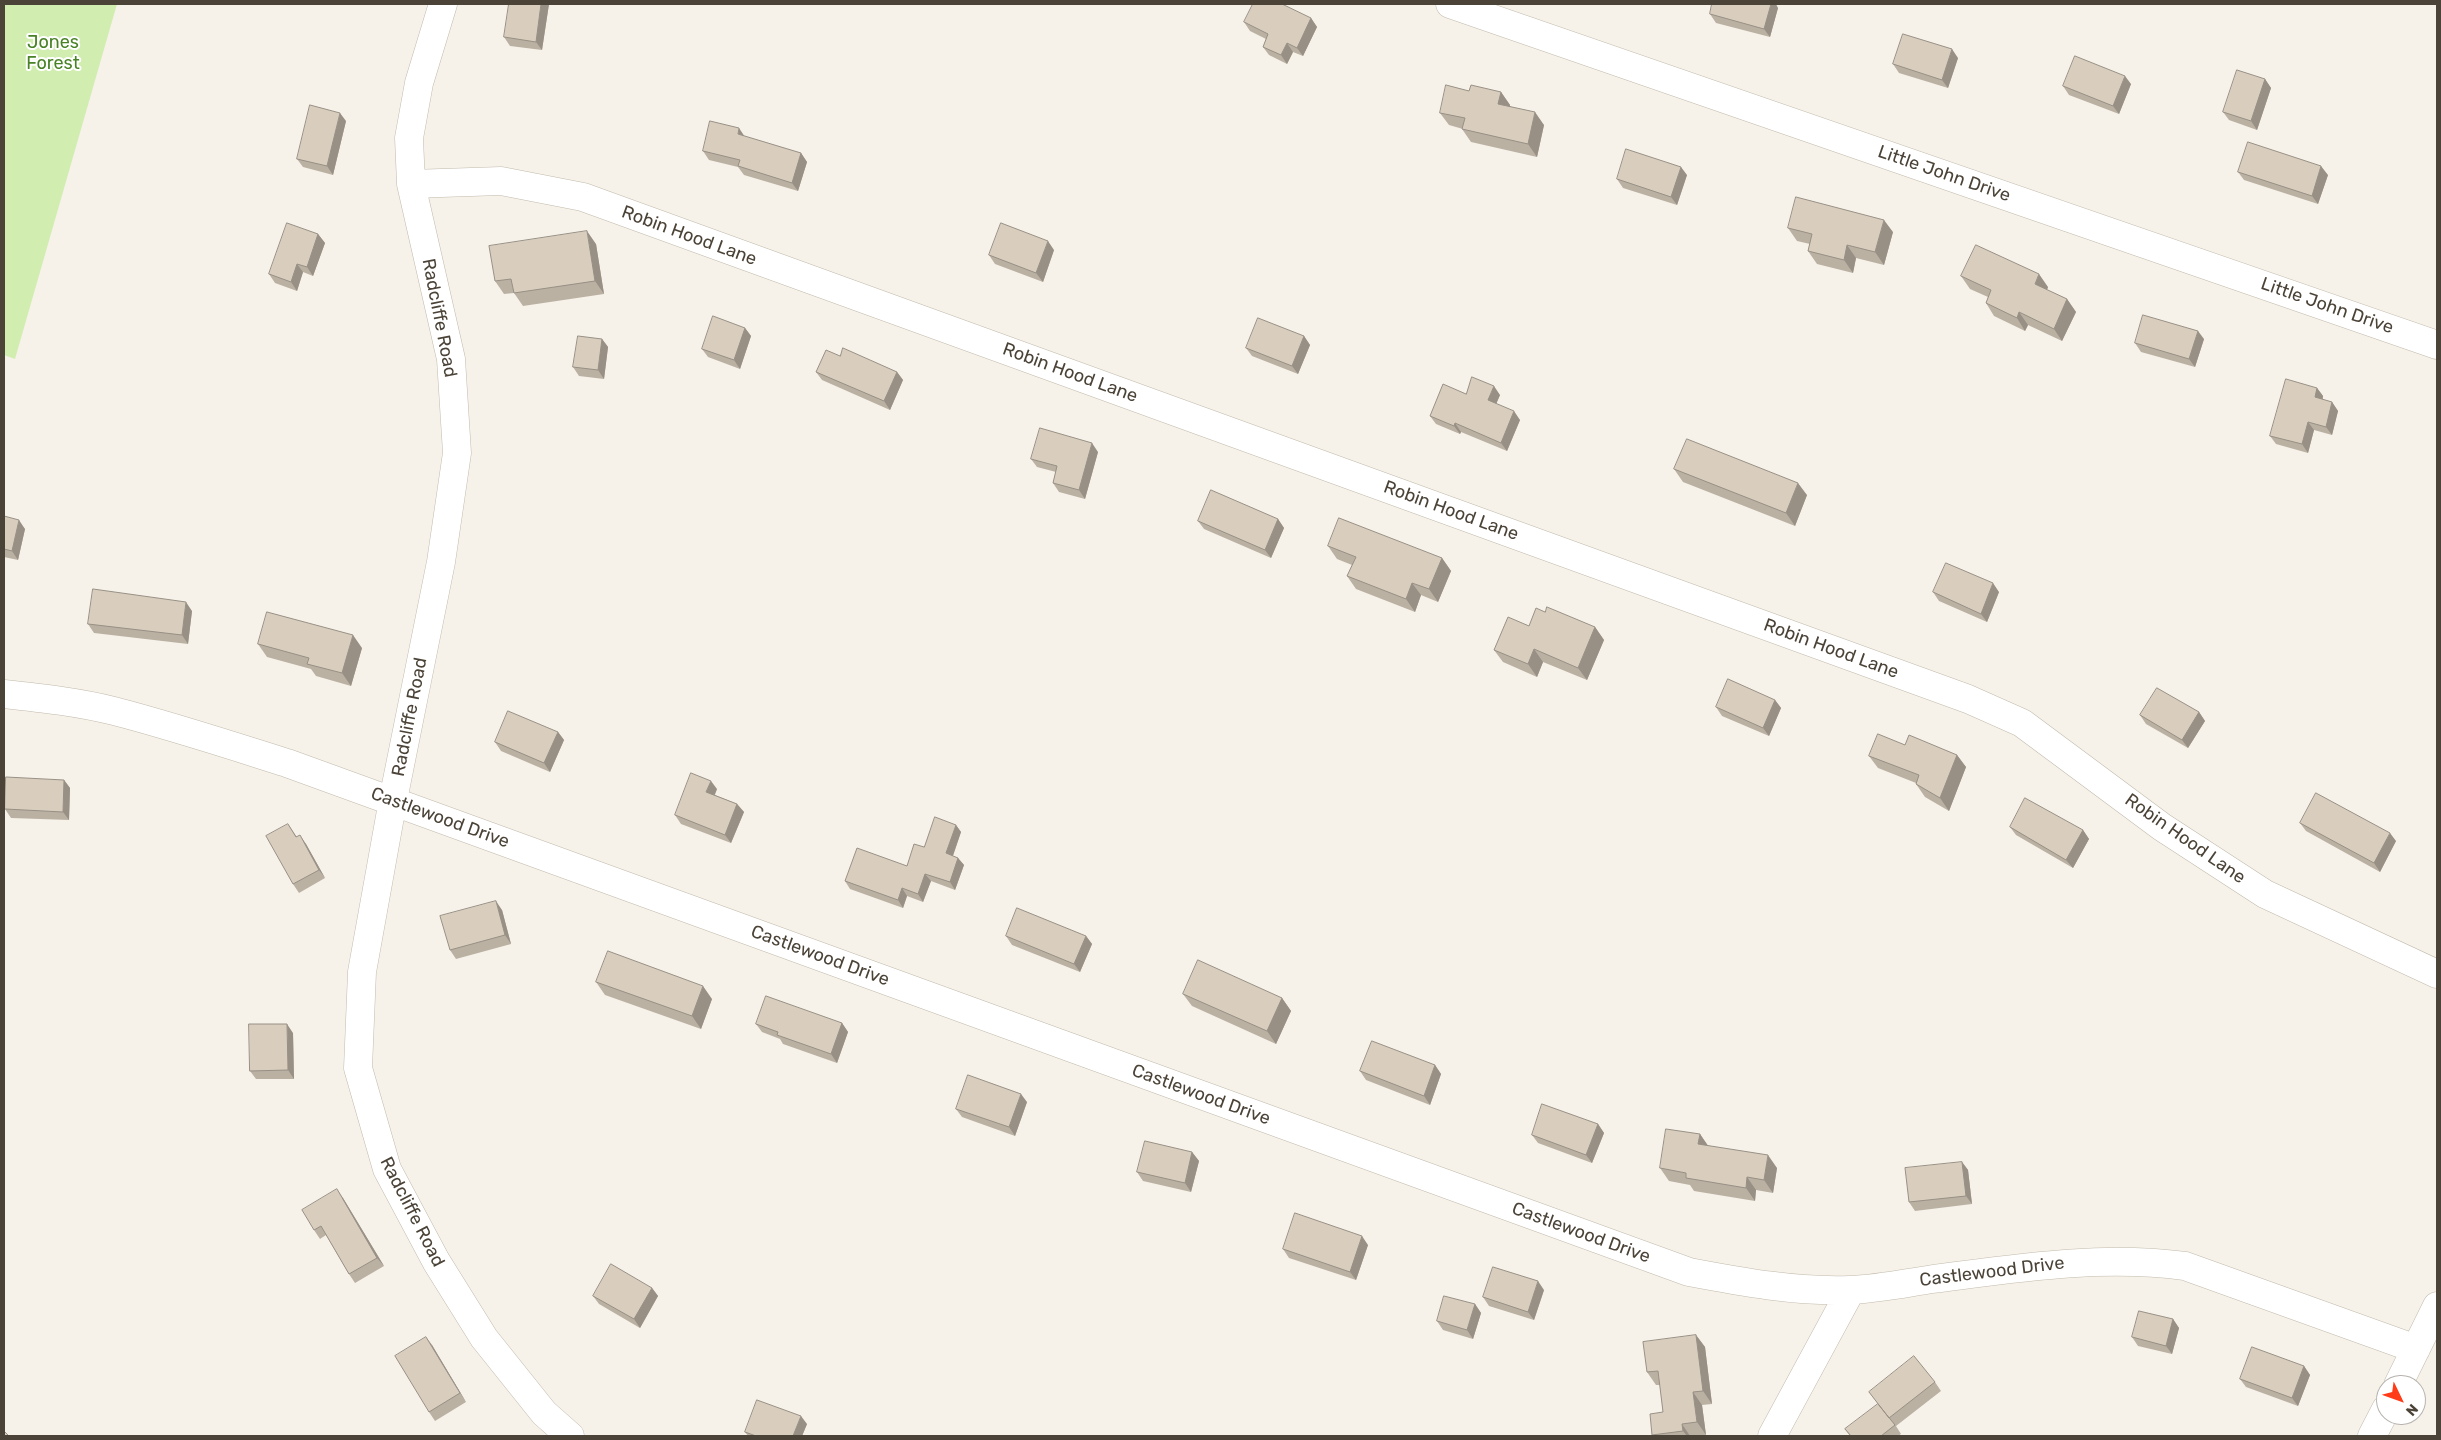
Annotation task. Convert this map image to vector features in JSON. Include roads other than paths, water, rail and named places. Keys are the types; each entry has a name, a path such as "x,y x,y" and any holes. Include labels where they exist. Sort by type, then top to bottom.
{"street":[{"name":"Radcliffe Road","path":"443,4 419,83 409,138 411,184 451,360 457,453 441,562 393,800 362,972 358,1068 387,1169 436,1261 484,1338 544,1412 570,1436"},
{"name":"Little John Drive","path":"1450,4 2437,345"},
{"name":"Robin Hood Lane","path":"411,184 501,180 583,197 1968,699 2022,723 2162,826 2266,894 2437,974"},
{"name":"Castlewood Drive","path":"4,694 52,699 121,713 269,757 393,800 1689,1272 1801,1290 1851,1290 2050,1264 2149,1261 2185,1266 2416,1349"},
{"path":"1772,1436 1851,1290"},
{"path":"2403,1375 2437,1306"}],"park label":[{"name":"Jones Forest","path":"53,53"}]}
